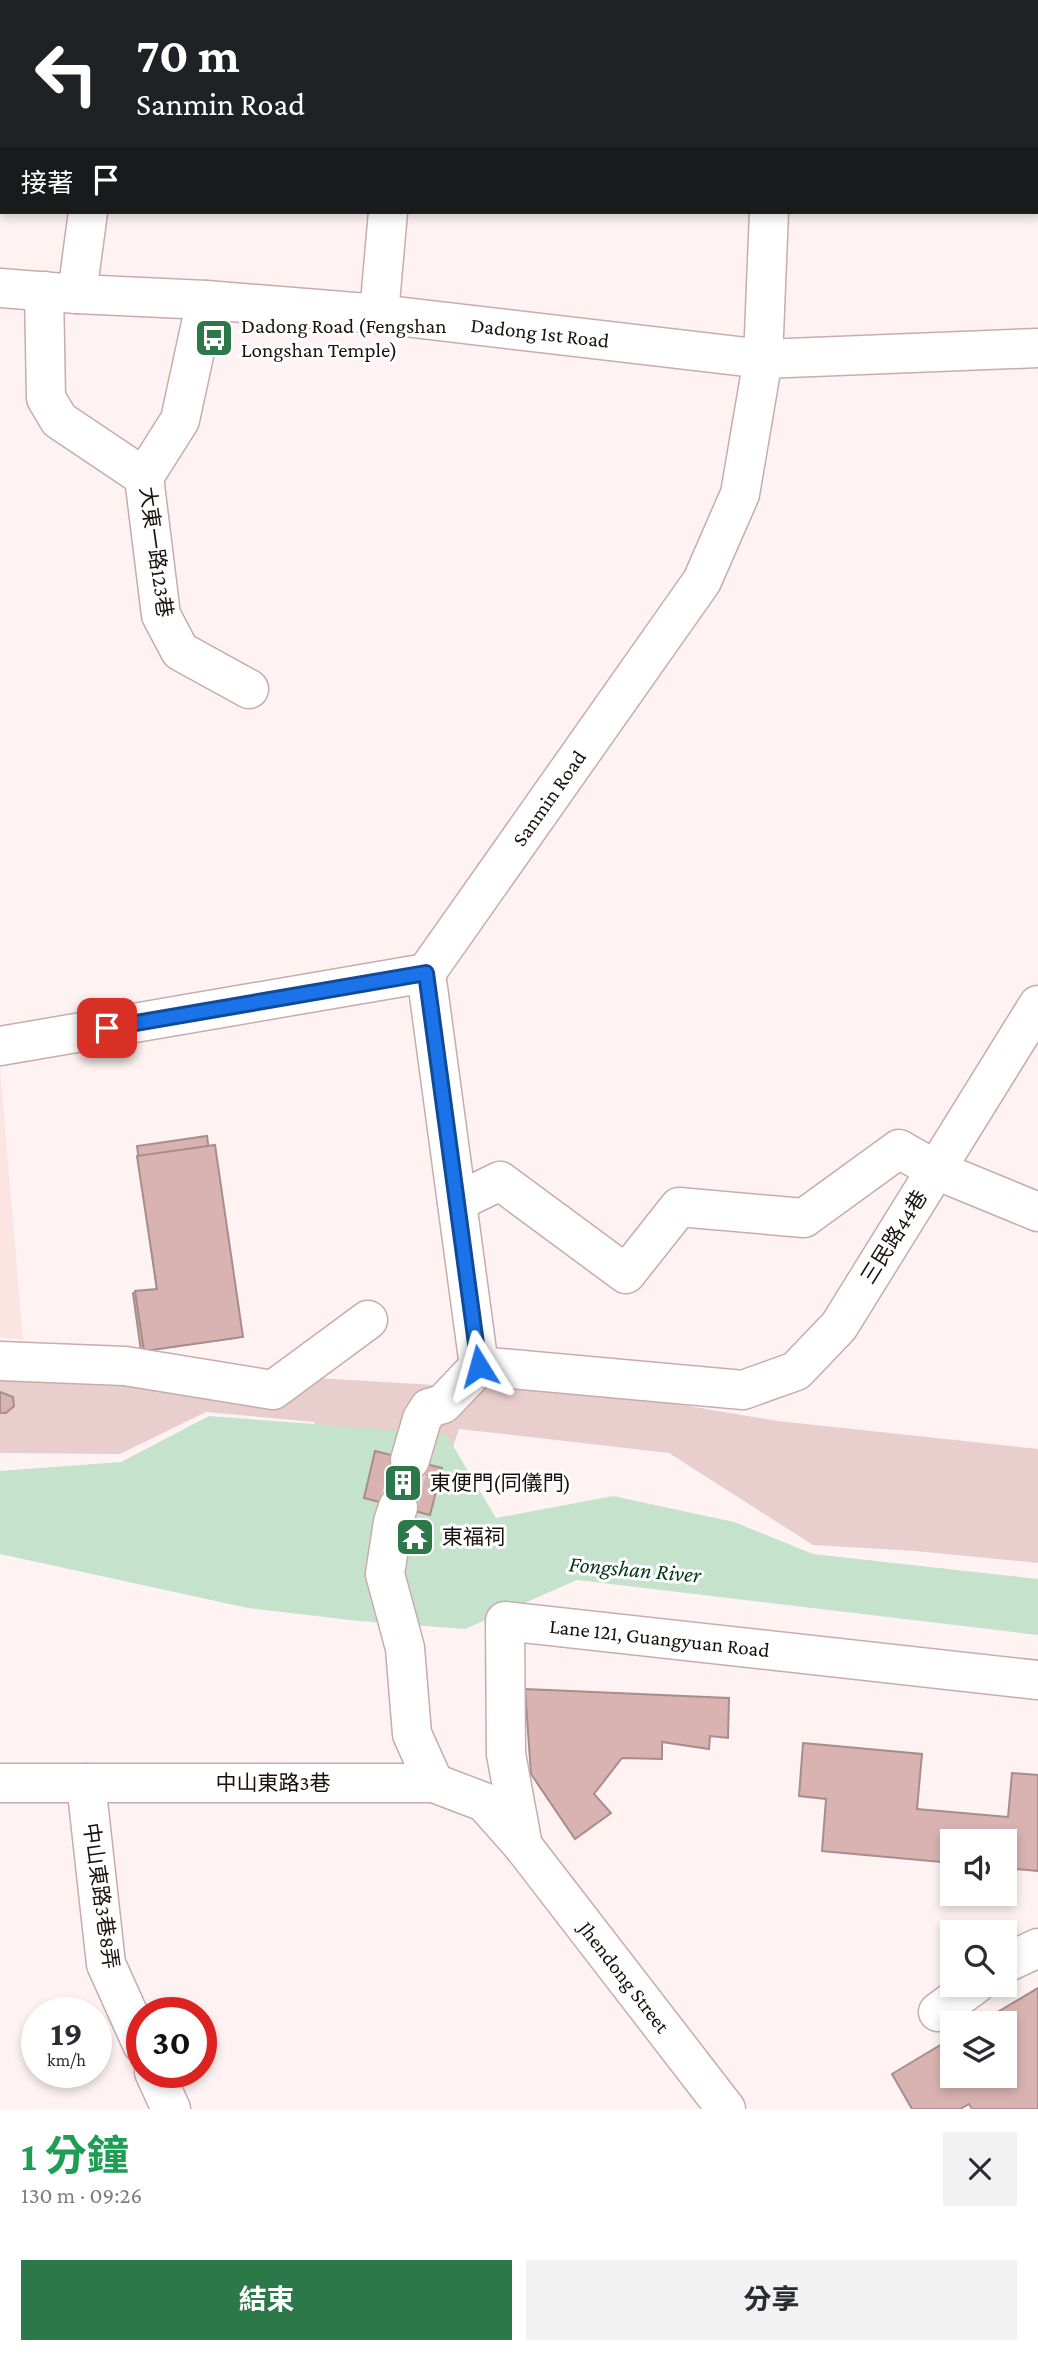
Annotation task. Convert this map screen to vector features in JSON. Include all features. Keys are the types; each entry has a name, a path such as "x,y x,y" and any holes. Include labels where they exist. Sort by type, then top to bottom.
{"street":[{"path":"87,214 60,293 46,398 59,420 144,477"},
{"path":"379,314 388,214"},
{"name":"Sanmin Road","path":"426,973 702,581 740,494 763,359 769,214"},
{"name":"Dadong 1st Road","path":"0,288 206,300 379,314 763,359 1038,348"},
{"name":"大東一路123巷","path":"206,300 180,421 144,477 161,615 180,651 249,689"},
{"path":"0,1046 426,973 479,1366 443,1404 429,1408 422,1419 410,1460"},
{"path":"1038,1005 936,1170 1038,1212"},
{"name":"三民路44巷","path":"457,1202 500,1181 626,1273 679,1207 804,1218 899,1149 936,1170 839,1326 796,1371 743,1390 479,1366"},
{"path":"0,1361 125,1366 274,1390 368,1320"},
{"path":"398,1507 384,1574 405,1648 412,1734 434,1783"},
{"name":"Lane 121, Guangyuan Road","path":"523,1846 506,1754 505,1620 1038,1680"},
{"name":"中山東路3巷","path":"0,1783 434,1783 484,1802 523,1846"},
{"name":"中山東路3巷8弄","path":"86,1783 106,1964 126,2008"},
{"name":"Jhendong Street","path":"523,1846 726,2109"},
{"path":"1017,1958 1038,1948"},
{"path":"938,2012 958,1997"},
{"path":"161,2088 171,2109"}],"shaded area":[{"path":"0,1067 23,1340 0,1337"},
{"path":"0,1371 232,1373 635,1397 778,1421 1038,1449 1038,1563 915,1551 813,1545 669,1453 459,1429 447,1465 285,1504 315,1422 206,1412 120,1454 0,1453"}],"water":[{"name":"Fongshan River","path":"209,1416 446,1434 496,1518 613,1496 734,1522 813,1554 1038,1579 1038,1635 577,1580 465,1629 359,1621 248,1608 0,1554 0,1471 121,1462"}],"building":[{"path":"207,1136 235,1338 141,1351 133,1293 157,1290 137,1146"},
{"path":"215,1145 243,1337 144,1351 135,1291 157,1289 137,1156"},
{"path":"0,1392 13,1397 14,1406 6,1413 0,1413"},
{"name":"東便門(同儀門)","path":"375,1451 442,1468 430,1515 364,1498"},
{"name":"東福祠","path":"408,1523 428,1529 422,1551 402,1545"},
{"path":"525,1689 729,1698 728,1738 710,1736 709,1749 662,1742 662,1759 622,1758 594,1794 611,1813 575,1839 531,1774"},
{"path":"803,1743 922,1754 917,1809 1008,1817 1012,1773 1038,1775 1038,1871 1017,1869 1017,1829 940,1829 940,1862 822,1851 826,1799 799,1796"},
{"path":"1038,1988 1038,2109 972,2109 969,2104 960,2109 912,2109 892,2074 940,2045 940,2088 1017,2088 1017,2011 999,2011"}],"tunnel":[{"path":"398,1507 410,1460"}],"place":[{"name":"Dadong Road (Fengshan Longshan Temple)","path":"214,338"},
{"name":"東便門(同儀門)","path":"403,1483"},
{"name":"東福祠","path":"415,1537"}],"route":[{"path":"107,1028 426,973 479,1366"}]}
